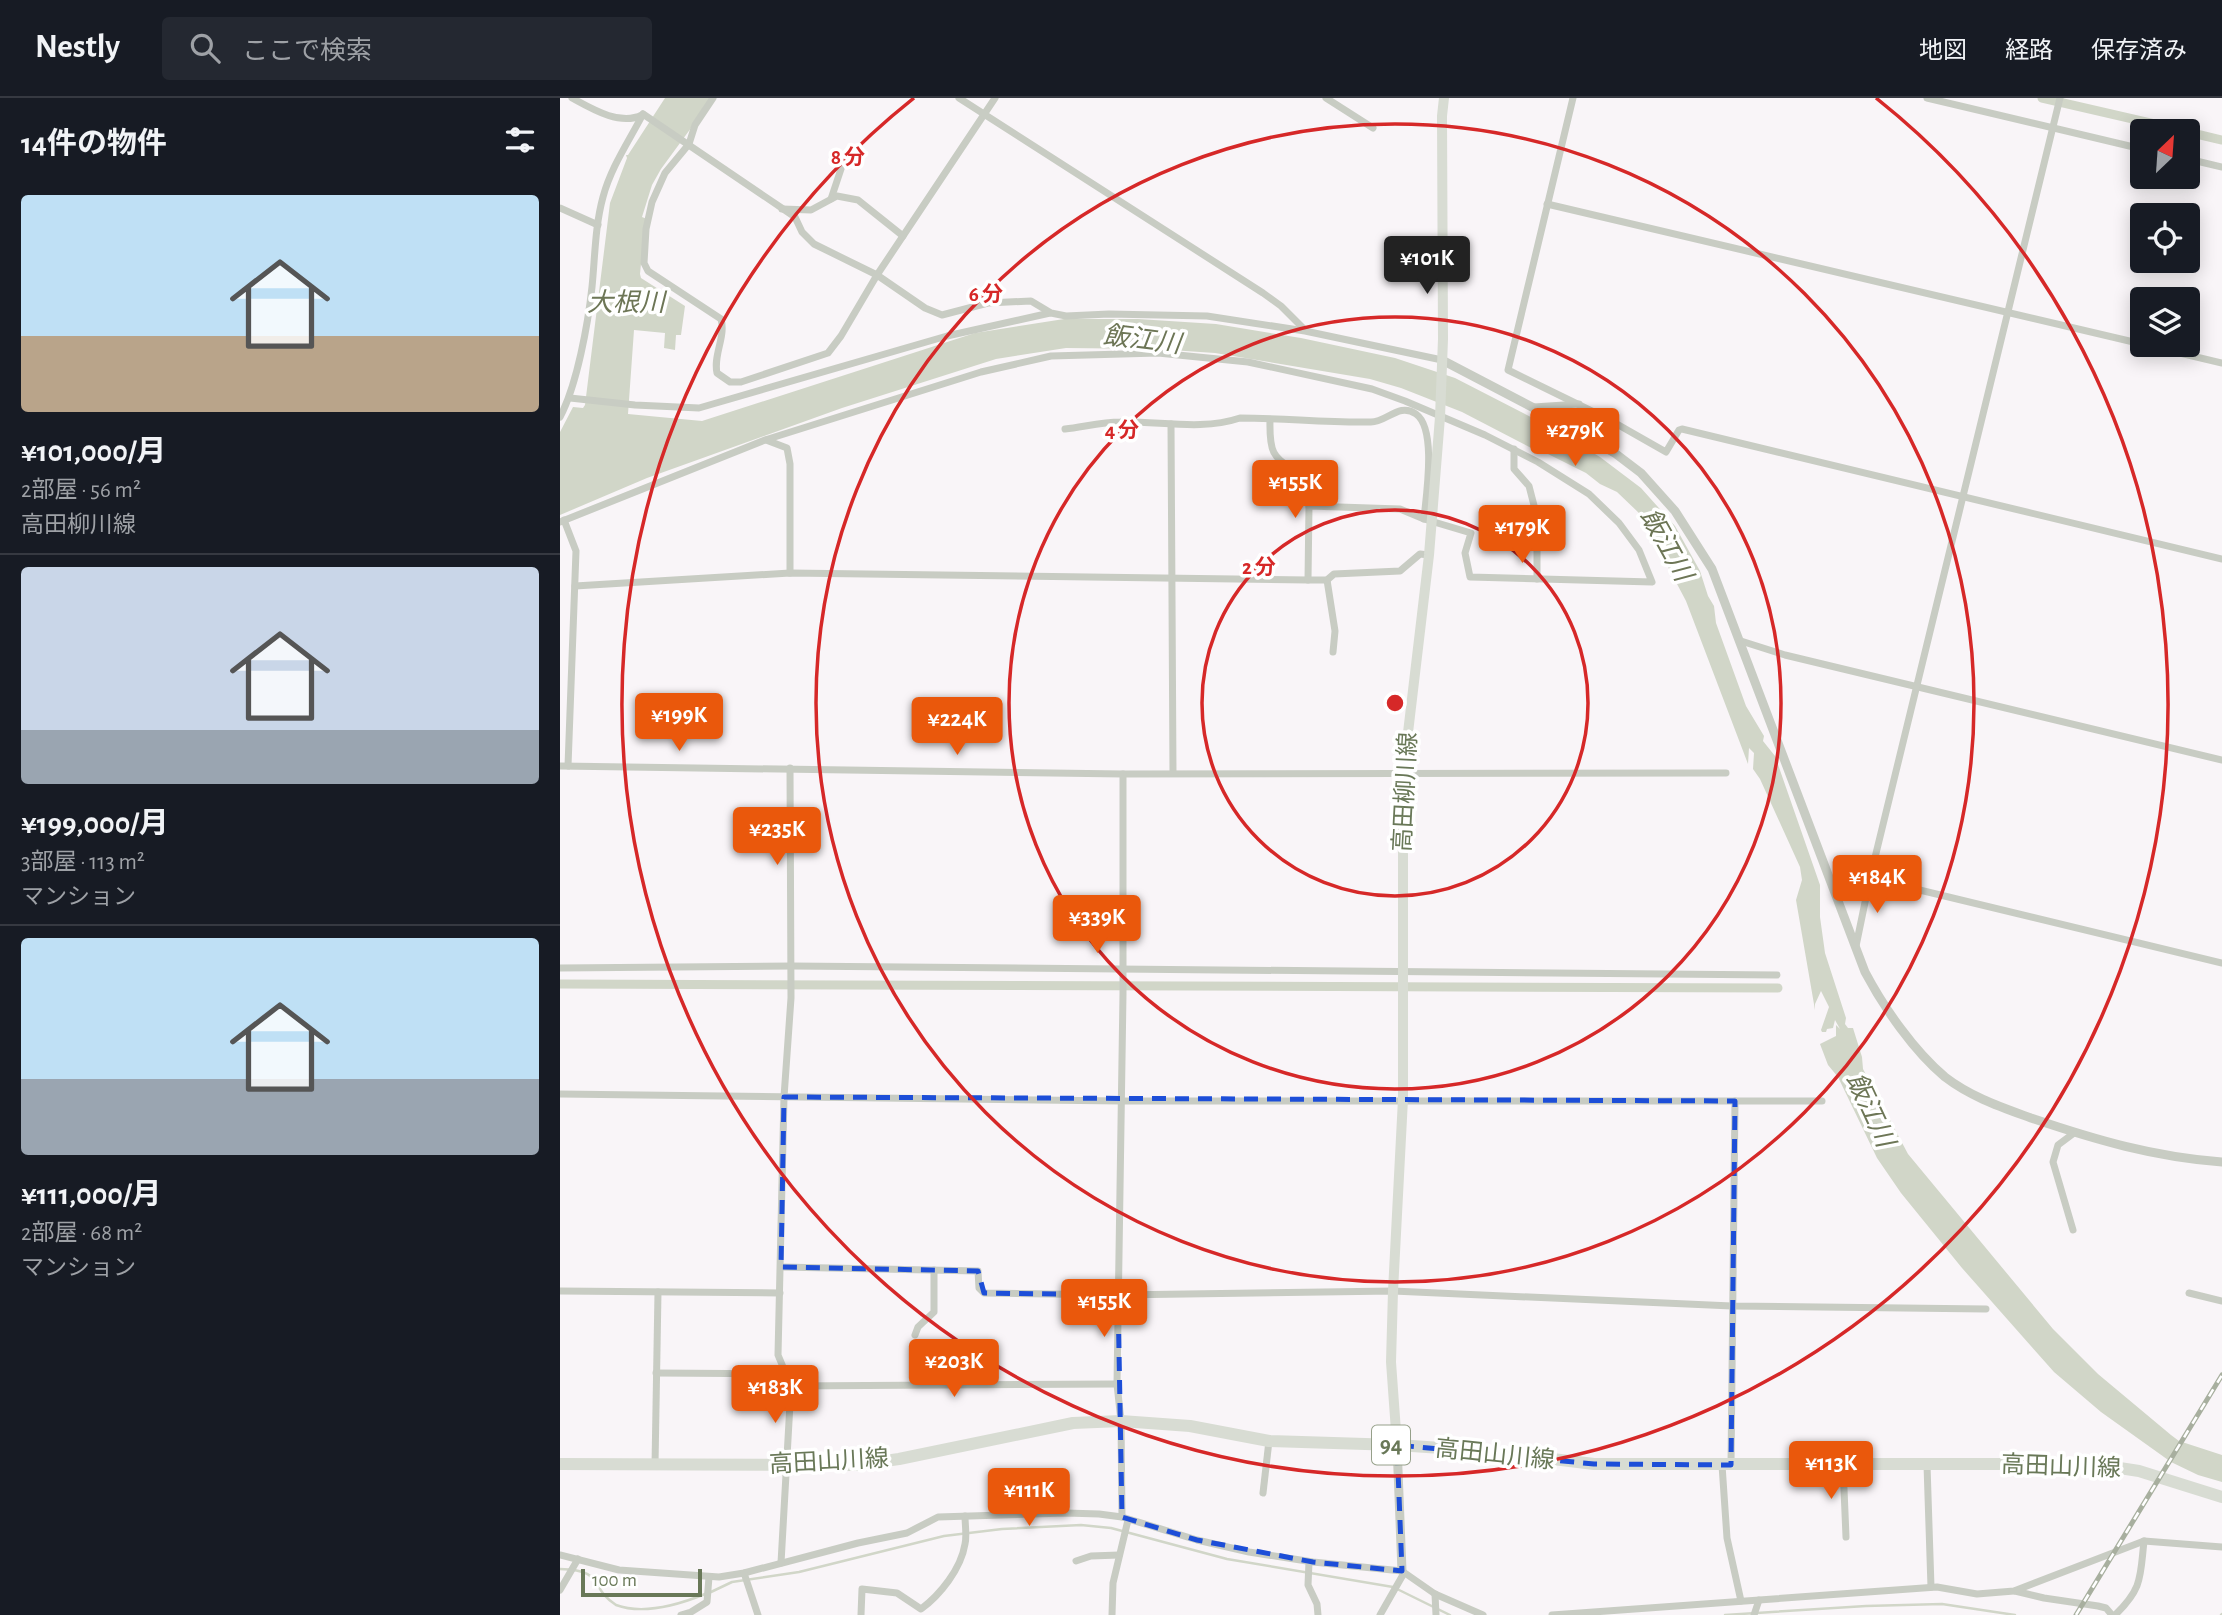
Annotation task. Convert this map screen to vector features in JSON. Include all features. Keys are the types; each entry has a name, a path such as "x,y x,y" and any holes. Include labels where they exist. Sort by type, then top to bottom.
{"main road":[{"name":"高田柳川線","path":"1397,1445 1391,1362 1403,1099 1403,775 1429,555 1428,521 1440,417 1444,98"},
{"name":"高田山川線","path":"560,1464 867,1463 1073,1423 1121,1421 1189,1426 1269,1441 1486,1451 1594,1464 2045,1464 2112,1467 2139,1471 2222,1497"}],"street":[{"path":"572,98 605,115 633,120 646,116"},
{"path":"713,98 695,125 688,144 666,173 652,202 646,229 644,263 648,271 721,319 723,326 715,364 718,373 730,382 741,382 828,353 995,98"},
{"path":"959,98 1263,293 1281,306 1305,331"},
{"path":"1326,98 1373,128"},
{"path":"1573,98 1508,370 1580,404 1666,452 1682,429 2222,559"},
{"path":"1927,98 2130,146"},
{"path":"1856,946 1870,878 2060,98"},
{"path":"646,116 795,217 802,232 814,244 877,275 925,308 942,315 988,303 1031,301 1051,313 1066,316 1207,316 1305,331 1442,362 1534,407 1616,454 1641,472 1659,490 1712,569 1865,972 1885,1007 1928,1061 1971,1094 2074,1133 2153,1154 2222,1162"},
{"path":"560,417 573,398 592,291 598,225 604,195 615,167 646,116"},
{"path":"2200,162 2222,167"},
{"path":"831,200 843,163"},
{"path":"782,209 810,210 837,196 858,200 903,236"},
{"path":"1547,204 2130,341"},
{"path":"560,208 598,225"},
{"path":"573,398 699,408 947,336 1051,313"},
{"path":"1309,506 1400,509 1428,521 1471,533 1465,554 1470,577 1653,582 1639,550 1619,523 1589,494 1514,449 1372,389 1248,362 1158,353 1051,356 981,372 765,440 562,521 576,551 564,766 1123,774 1726,773"},
{"path":"2197,357 2222,363"},
{"path":"1534,407 1580,404"},
{"path":"1066,429 1118,422 1224,424 1240,418 1374,422 1396,411 1408,411 1417,415 1424,425 1428,441 1428,521"},
{"path":"1270,420 1270,446 1277,458 1308,480 1308,580"},
{"path":"1171,424 1173,773"},
{"path":"765,440 787,448 790,464 790,573"},
{"path":"1514,449 1514,469 1529,486 1536,517 1537,579"},
{"path":"575,586 790,573 1327,580 1334,574 1400,571 1420,554 1429,555"},
{"path":"1327,580 1335,631 1333,652"},
{"path":"1741,642 1785,655 2222,760"},
{"path":"781,1563 791,1386 778,1355 784,1097 791,998 790,768"},
{"path":"1111,1615 1113,1583 1125,1518 1117,1384 1122,1101 1123,774"},
{"path":"1870,878 2222,963"},
{"path":"560,968 1777,975"},
{"path":"560,1094 1122,1101 1822,1101"},
{"path":"1735,1101 1727,1538 1741,1601"},
{"path":"2073,1230 2053,1162 2058,1145 2074,1133"},
{"path":"781,1267 978,1271 979,1288 984,1293 1118,1295 1393,1291 1732,1306 1986,1310"},
{"path":"915,1335 918,1327 934,1312 934,1270"},
{"path":"560,1291 780,1293"},
{"path":"655,1465 658,1292"},
{"path":"2189,1293 2222,1301"},
{"path":"656,1373 786,1374"},
{"path":"791,1386 1117,1384"},
{"path":"1263,1493 1269,1441"},
{"path":"1380,1615 1403,1572 1397,1445"},
{"path":"1843,1465 1846,1537"},
{"path":"1927,1465 1931,1587"},
{"path":"560,1555 619,1570 709,1577 744,1573 907,1532 938,1517 1066,1513 1125,1518 1236,1549 1309,1562 1403,1572 1435,1594 1483,1615"},
{"path":"861,1615 862,1589 897,1593 921,1609 929,1603 955,1571 965,1544 965,1516"},
{"path":"2014,1591 2098,1606 2106,1608 2114,1615 2131,1599 2139,1585 2144,1541"},
{"path":"1552,1615 1931,1587 1977,1594 2014,1591 2144,1541 2222,1547"},
{"path":"1076,1561 1091,1556 1119,1555"},
{"path":"560,1590 579,1559"},
{"path":"1309,1562 1308,1585 1317,1604 1318,1615"},
{"path":"744,1573 758,1615"},
{"path":"681,1615 707,1602 709,1577"},
{"path":"1435,1594 1436,1615"},
{"path":"1754,1615 1759,1600"}],"highlighted area":[{"path":"784,1097 1735,1101 1731,1465 1594,1464 1397,1445 1402,1571 1313,1562 1197,1540 1122,1517 1118,1295 984,1293 978,1271 781,1267"}],"water":[{"name":"飯江川","path":"665,98 713,98 661,169 652,185 642,217 647,219 641,278 685,306 681,335 676,335 675,350 664,348 665,333 634,330 628,414 702,421 975,333 1064,319 1138,319 1216,324 1301,338 1395,358 1455,378 1550,427 1600,457 1641,488 1675,526 1700,571 1746,706 1764,736 1763,741 1775,756 1820,885 1820,917 1825,953 1846,1018 1845,1024 1848,1028 1853,1028 1863,1069 1908,1154 2053,1329 2098,1374 2179,1441 2222,1455 2222,1482 2198,1475 2171,1462 2101,1412 2054,1372 1962,1268 1901,1193 1877,1158 1838,1077 1828,1065 1820,1044 1836,1036 1836,1025 1840,1029 1835,1020 1833,1028 1827,1029 1826,1032 1821,1030 1829,1007 1821,991 1815,1010 1796,900 1802,880 1800,867 1753,769 1754,753 1749,748 1748,764 1686,601 1640,514 1617,492 1586,473 1462,412 1370,379 1215,353 1066,348 996,359 842,408 647,478 560,515 560,432 573,407 583,408 585,405 610,203 626,155"}],"waterway":[{"path":"2042,98 2133,119"},
{"path":"2200,135 2222,140"},
{"path":"560,984 1778,988"},
{"path":"711,1592 732,1582 799,1572 944,1536 1002,1529 1081,1525 1111,1528 1227,1559 1393,1587 1450,1615"},
{"path":"560,1569 574,1570 591,1576 607,1598 626,1608 649,1609 684,1602 705,1594"},
{"path":"1725,1615 1942,1604 2015,1615"}],"railway":[{"path":"2076,1615 2222,1375"}],"water label":[{"name":"大根川","path":"626,303"}]}
